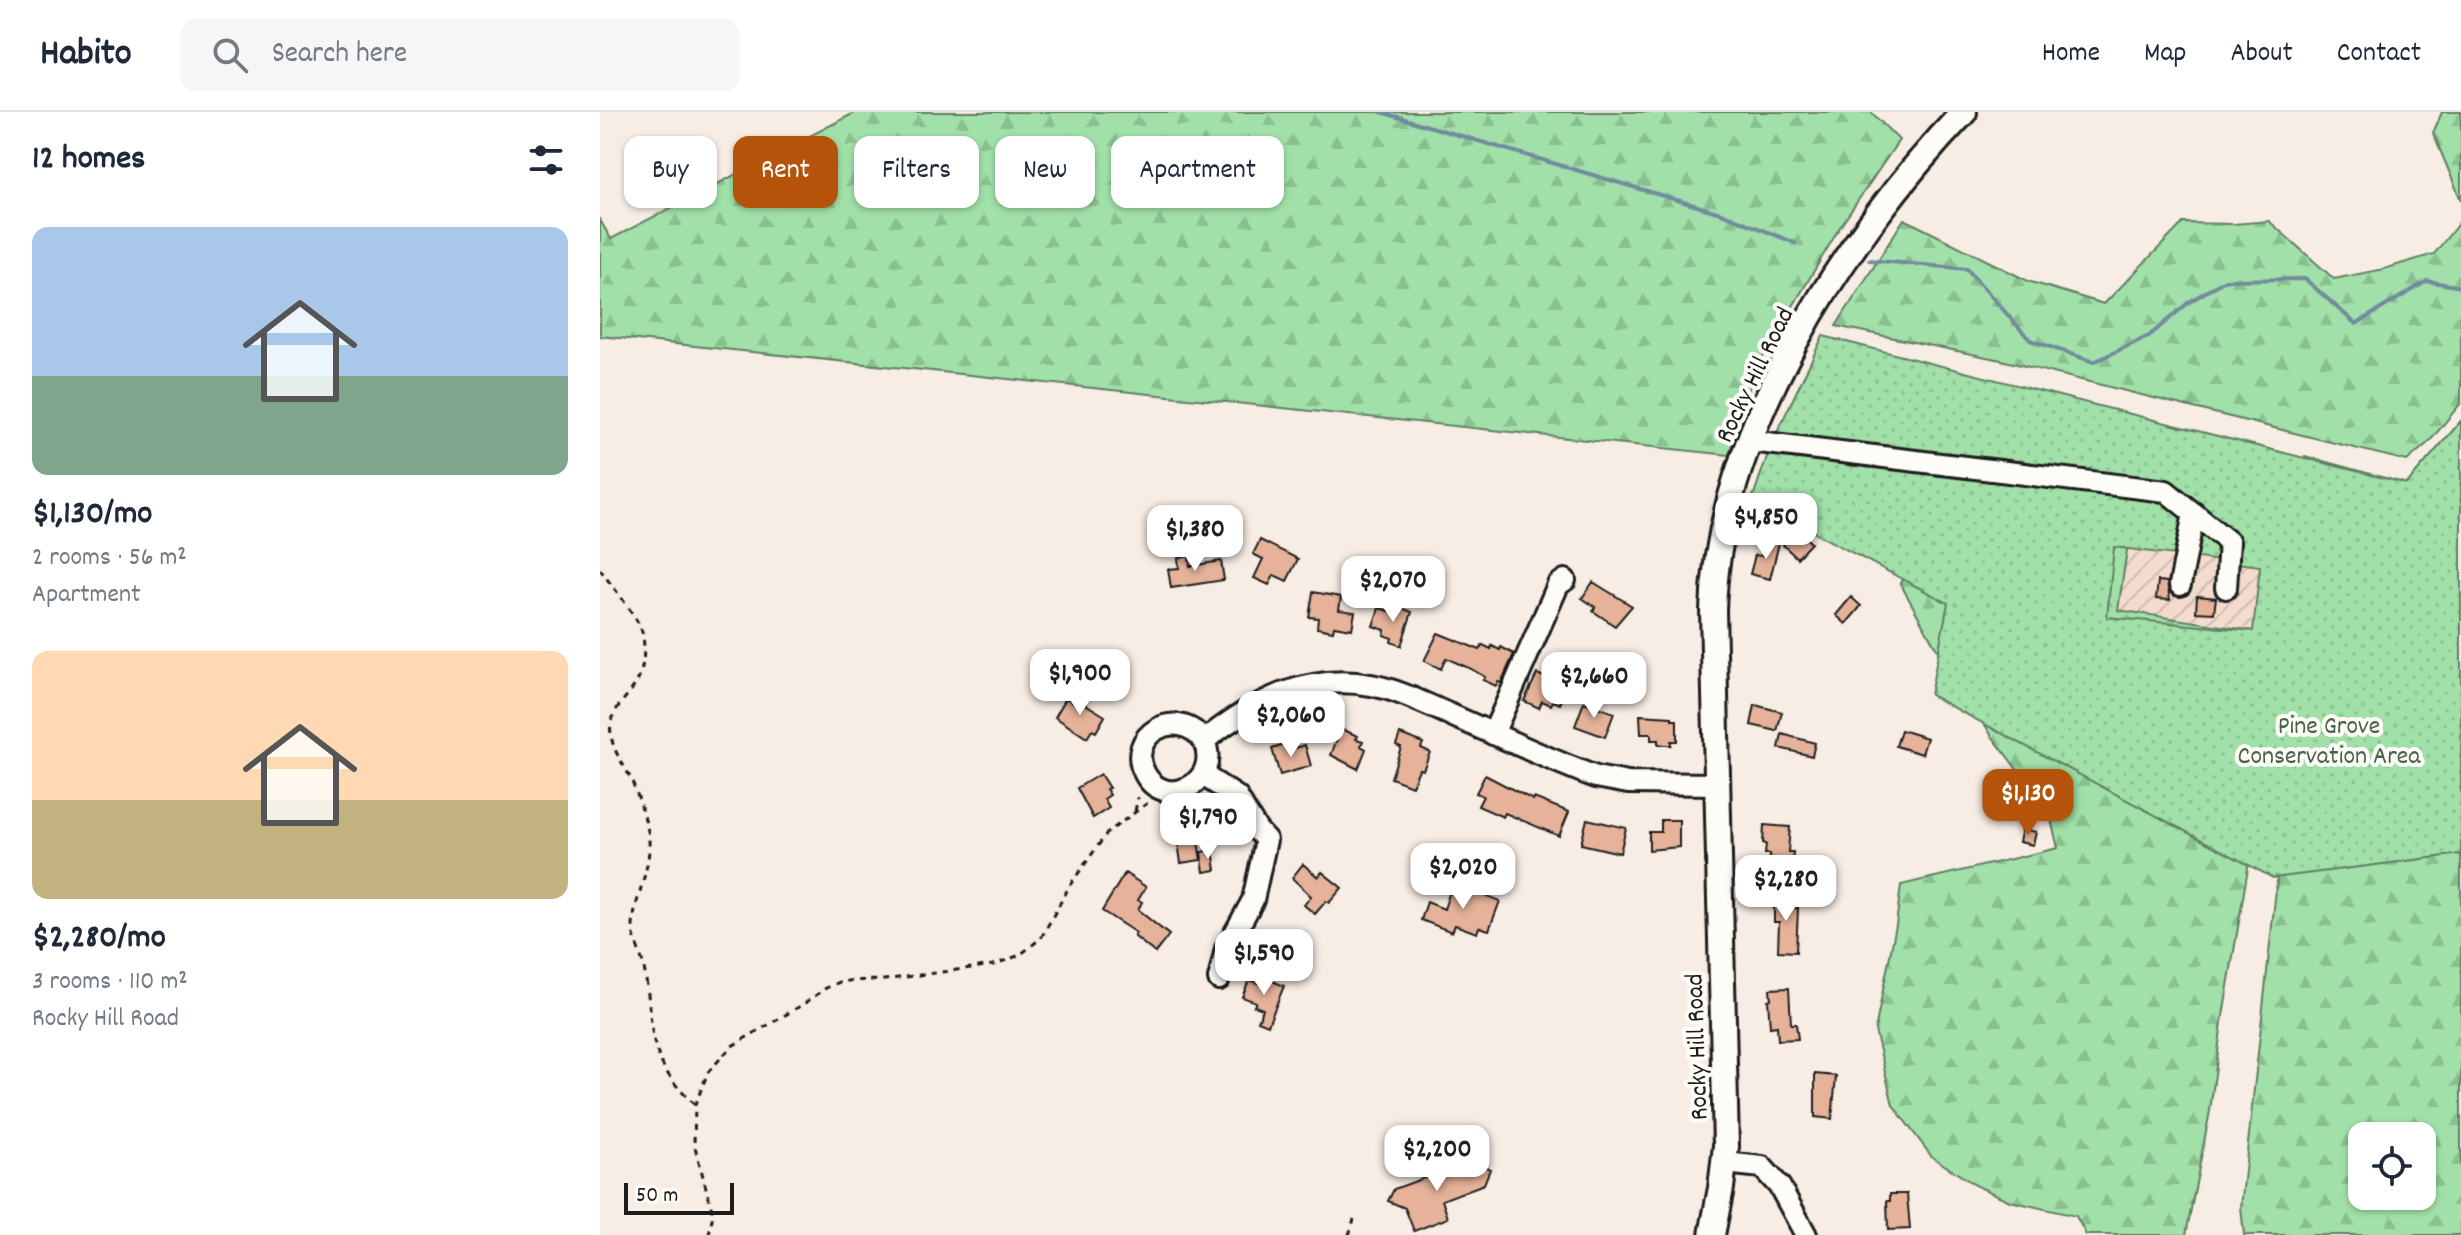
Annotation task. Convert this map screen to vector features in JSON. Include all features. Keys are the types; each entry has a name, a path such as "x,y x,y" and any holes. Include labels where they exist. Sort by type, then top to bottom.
{"main road":[{"name":"Rocky Hill Road","path":"1712,1235 1725,1163 1713,610 1716,559 1731,489 1798,338 1846,259 1903,179 1964,112"}],"street":[{"path":"1750,441 2166,491 2229,542 2226,588"},
{"path":"2180,585 2194,513"},
{"path":"1493,734 1558,585 1565,580"},
{"path":"1204,741 1233,718 1265,699 1298,687 1327,683 1371,685 1596,777 1628,783 1717,784"},
{"path":"1176,724 1192,729 1204,741 1208,758 1203,775 1188,788 1167,790 1152,783 1142,769 1141,753 1147,737 1160,727 1176,724"},
{"path":"1203,775 1237,797 1266,840 1253,900 1226,949 1219,979"},
{"path":"1725,1163 1762,1167 1780,1187 1806,1235"}],"path":[{"path":"600,569 642,630 644,646 639,677 612,713 611,734 616,752 632,782 650,848 633,927 644,967 652,1041 659,1062 695,1105"},
{"path":"709,1235 713,1214 694,1143 695,1105 708,1072 732,1046 842,981 884,980 993,965 1020,955 1041,938 1070,885 1107,833 1167,790"},
{"path":"1135,811 1138,797"},
{"path":"1349,1235 1354,1219"}],"shaded area":[{"path":"2133,510 2289,533 2273,634 2117,611"}],"green space":[{"path":"856,112 1871,112 1899,140 1840,227 1754,372 1729,455 600,336 600,220 611,239 671,208 717,208 717,184 733,176 733,208 838,208 838,136 810,136"},
{"path":"2442,112 2461,112 2461,200 2433,133"},
{"path":"1904,219 2028,281 2104,304 2183,223 2269,221 2334,279 2384,269 2434,254 2461,220 2461,403 2430,441 2407,461 2001,360 1836,326"},
{"name":"Pine Grove Conservation Area","path":"1823,336 2407,484 2461,421 2461,854 2273,878 1930,695 1948,603 1752,500 1771,445","holes":["2114,547 2260,566 2253,631 2107,617"]},
{"path":"2461,421 2461,1235 2244,1235 2241,1207 2302,654 2305,456 2407,484"},
{"path":"2133,510 2118,610 2273,634 2260,797 2210,1111 2186,1235 2086,1235 2076,1216 2010,1201 1977,1186 1932,1157 1893,1105 1875,1030 1901,885 2058,848 2049,812 1992,736 1936,648 1900,583 1927,551"}],"building":[{"path":"1782,531 1770,579 1750,574 1755,555 1762,556"},
{"path":"1792,534 1798,540 1803,535 1811,543 1797,558 1783,545"},
{"path":"1260,540 1298,559 1287,581 1274,575 1269,585 1254,578 1263,559 1253,554"},
{"path":"1189,556 1190,566 1221,561 1224,580 1171,588 1168,569 1179,568 1178,558"},
{"path":"2158,581 2167,582 2170,600 2156,599"},
{"path":"1593,582 1632,606 1615,626 1593,611 1595,607 1582,598"},
{"path":"1313,592 1341,597 1339,610 1355,612 1352,629 1334,626 1333,631 1317,628 1318,618 1309,617"},
{"path":"2197,596 2216,598 2214,613 2196,612"},
{"path":"1851,597 1861,606 1846,624 1836,615"},
{"path":"1379,608 1400,614 1402,608 1412,612 1401,646 1384,635 1385,630 1373,626"},
{"path":"1438,633 1480,650 1483,645 1500,650 1501,647 1514,654 1501,683 1498,682 1496,686 1471,669 1446,658 1441,669 1424,661"},
{"path":"1537,674 1568,687 1560,704 1553,701 1551,705 1542,701 1539,708 1524,701"},
{"path":"1066,698 1080,706 1082,702 1105,716 1096,732 1092,730 1087,738 1055,717"},
{"path":"1584,702 1614,713 1605,737 1575,726"},
{"path":"1755,705 1782,712 1777,731 1751,725"},
{"path":"1640,715 1677,720 1677,741 1671,741 1671,745 1658,745 1658,740 1651,740 1651,734 1641,734"},
{"path":"1341,729 1363,741 1361,746 1366,749 1358,769 1331,755"},
{"path":"1901,730 1927,738 1922,754 1896,746"},
{"path":"1400,734 1423,743 1421,748 1430,752 1412,786 1391,778 1401,747 1396,745"},
{"path":"1782,734 1815,743 1812,756 1779,748"},
{"path":"1287,744 1289,750 1305,745 1311,766 1280,775 1272,749"},
{"path":"1100,774 1109,788 1106,789 1110,795 1104,799 1109,808 1093,818 1077,788"},
{"path":"1485,775 1533,800 1569,812 1559,836 1505,813 1503,817 1478,806 1483,796 1476,793"},
{"path":"1587,819 1626,828 1620,853 1581,844"},
{"path":"1661,820 1679,820 1679,847 1649,850 1649,832 1661,832"},
{"path":"1764,825 1790,827 1788,852 1793,852 1792,867 1769,865 1770,854 1765,854 1766,844 1763,843"},
{"path":"2022,829 2036,832 2033,845 2019,842"},
{"path":"1189,834 1189,837 1197,835 1201,860 1181,863 1177,836"},
{"path":"1213,850 1216,870 1204,872 1201,852"},
{"path":"1303,864 1318,877 1322,872 1342,888 1315,914 1304,905 1311,896 1292,878"},
{"path":"1125,873 1146,887 1138,900 1142,902 1138,910 1169,935 1155,953 1134,936 1136,933 1102,911"},
{"path":"1460,885 1500,901 1489,930 1479,927 1477,933 1455,925 1452,932 1421,920 1427,902 1444,909 1450,891 1457,894"},
{"path":"1774,896 1794,896 1794,908 1798,908 1796,952 1778,951 1779,922 1774,922"},
{"path":"1266,978 1284,986 1268,1025 1258,1021 1263,1009 1254,1006 1256,1002 1242,997 1249,980 1263,985"},
{"path":"1789,988 1791,1024 1796,1024 1798,1039 1778,1040 1777,1026 1770,1027 1770,989"},
{"path":"1815,1074 1836,1076 1832,1119 1815,1117"},
{"path":"1473,1160 1490,1169 1484,1184 1442,1200 1448,1218 1414,1231 1405,1208 1388,1201 1394,1189"},
{"path":"1890,1194 1907,1194 1910,1229 1888,1230 1887,1201 1890,1201"}],"waterway":[{"path":"1381,112 1724,214 1795,243"},
{"path":"1869,260 1967,269 2030,340 2094,362 2149,336 2189,302 2225,280 2305,279 2356,324 2427,281 2461,287"}]}
